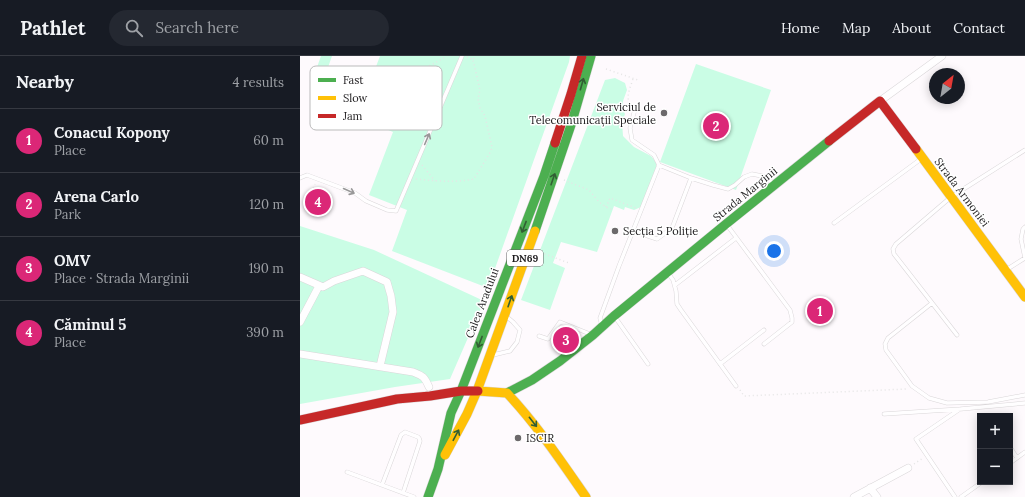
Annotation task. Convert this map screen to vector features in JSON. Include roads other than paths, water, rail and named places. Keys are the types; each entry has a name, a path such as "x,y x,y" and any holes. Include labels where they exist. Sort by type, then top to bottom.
{"main road":[{"name":"Calea Aradului","path":"428,497 438,469 451,413 461,391 544,176 582,56"},
{"name":"Calea Aradului","path":"438,469 467,414 477,391 562,152 592,56"},
{"name":"Strada Armoniei","path":"880,102 1025,297"},
{"name":"Strada Marginii","path":"507,393 532,380 560,361 726,224 880,102"},
{"path":"300,420 397,399 461,391 507,393 535,424 586,497"}],"street":[{"name":"Strada Marginii","path":"880,102 942,56"},
{"path":"300,277 323,287 334,281 363,271 387,282 393,312 380,366"},
{"path":"300,322 319,286"},
{"path":"300,354 413,372 422,375 426,379 429,387"},
{"path":"854,497 908,468"},
{"path":"870,488 877,497"}],"lane":[{"path":"442,105 463,56"},
{"path":"636,109 630,128 632,140 654,155 659,165 691,178 728,189 744,177 752,174 767,177 775,186"},
{"path":"300,178 307,175 355,193 366,201 387,210 396,211 431,130"},
{"path":"957,335 894,254 893,249 896,244 950,197 1025,150"},
{"path":"834,223 922,158"},
{"path":"603,326 600,318 659,165"},
{"path":"633,231 656,240 672,228 691,178"},
{"path":"726,224 790,310 792,322 764,344"},
{"path":"1005,270 1025,258 1020,238 1023,229 1025,228"},
{"path":"675,285 736,238"},
{"path":"668,272 675,285 677,304 736,386"},
{"path":"932,303 888,338 885,344 886,350 912,386 929,398 947,403 988,402 1025,395"},
{"path":"490,355 510,351 517,342 522,330 505,315"},
{"path":"614,316 648,364"},
{"path":"539,336 548,339 560,322 593,335"},
{"path":"720,364 764,330"},
{"path":"884,414 1025,403"},
{"path":"955,497 916,439 961,409"},
{"path":"382,485 401,435 405,432 418,437 420,441 403,493"},
{"path":"1011,449 1017,458"},
{"path":"1013,461 1025,452"},
{"path":"347,472 414,497"},
{"path":"961,497 978,485"}],"place":[{"name":"Serviciul de Telecomunicații Speciale","path":"664,113"},
{"name":"Arena Carlo","path":"716,126"},
{"name":"Căminul 5","path":"318,202"},
{"name":"Secția 5 Poliție","path":"615,231"},
{"name":"Conacul Kopony","path":"820,311"},
{"name":"OMV","path":"566,340"},
{"name":"ISCIR","path":"518,438"}]}
